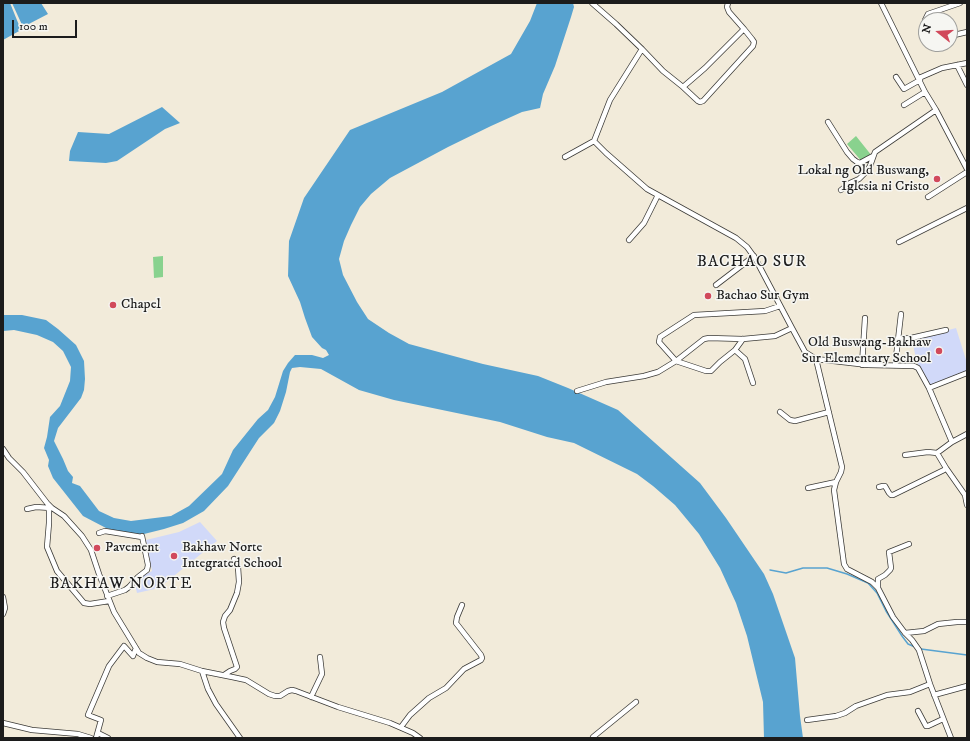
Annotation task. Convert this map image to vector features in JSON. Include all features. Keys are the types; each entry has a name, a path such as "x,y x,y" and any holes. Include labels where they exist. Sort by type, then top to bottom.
{"street":[{"path":"592,3 616,24 663,71 698,101 703,101 753,46 754,42 752,39 729,12 727,7 728,3"},
{"path":"881,3 967,171 928,197"},
{"path":"932,12 947,5 960,3"},
{"path":"683,87 706,68 744,29"},
{"path":"565,157 594,141 610,100 642,49"},
{"path":"896,77 904,89 919,79 942,68 967,63"},
{"path":"958,65 967,85"},
{"path":"904,105 926,92"},
{"path":"841,190 850,183 859,179 865,173 870,166 875,152 936,110"},
{"path":"828,122 853,159 860,163 873,156"},
{"path":"594,141 647,189 736,238 747,248 754,256 805,352 816,360 862,365 914,366 918,368 929,388 952,442"},
{"path":"629,240 644,223 658,195"},
{"path":"899,242 967,208"},
{"path":"716,285 754,256"},
{"path":"743,339 735,350 711,371 706,371 676,361 658,342 660,337 694,315 765,311 780,306"},
{"path":"895,366 901,314"},
{"path":"862,365 865,318"},
{"path":"578,391 606,382 644,376 658,372 676,361 704,339 743,339 775,336 792,328"},
{"path":"898,339 911,338 946,330"},
{"path":"735,350 745,359 753,383"},
{"path":"816,360 842,467 834,490 844,564 847,569 872,582 878,588 893,617 919,650 930,684 951,738"},
{"path":"929,388 967,373"},
{"path":"780,412 790,420 796,421 829,412"},
{"path":"905,455 928,452 937,453 952,442 967,434"},
{"path":"3,449 9,458 23,472 50,508 64,516 82,536 91,550 98,574 114,612 139,654 157,662 180,664 202,671 246,680 275,696 280,696 292,690 303,693 338,707 401,727 420,738"},
{"path":"937,453 965,495 967,505"},
{"path":"879,487 885,486 889,493 893,495 946,468"},
{"path":"808,488 836,482"},
{"path":"27,509 36,507 50,508"},
{"path":"50,508 47,547 57,571 84,603 90,604 125,590 147,570 148,565 142,536 105,531 99,533"},
{"path":"878,588 878,580 891,568 888,556 889,552 909,544"},
{"path":"224,675 235,670 237,667 223,622 237,593 239,582 238,566 234,559"},
{"path":"3,597 5,608 3,614"},
{"path":"401,727 410,715 429,698 446,688 464,669 481,660 481,655 456,623 462,605"},
{"path":"905,633 924,631 938,624 967,622"},
{"path":"108,738 97,735 101,720 88,715 109,666 124,646 133,656 136,648"},
{"path":"311,697 322,674 320,657"},
{"path":"202,671 208,689 216,704 240,738"},
{"path":"807,720 836,716 845,713 856,706 886,695 910,692 930,684"},
{"path":"934,695 967,686"},
{"path":"594,738 593,737 636,702"},
{"path":"918,711 925,724 928,726 943,719"},
{"path":"3,723 32,730 78,734 91,738"}],"shaded area":[{"name":"Old Buswang-Bakhaw Sur Elementary School","path":"956,328 967,363 967,371 930,385 917,363 912,340"},
{"name":"Bakhaw Norte Integrated School","path":"200,522 217,541 159,588 137,593 135,584 139,578 152,571 146,540 179,532"}],"green space":[{"path":"856,136 872,156 863,163 847,144"},
{"path":"163,256 163,277 154,278 153,257"}],"water":[{"path":"3,3 10,3 21,30 3,40"},
{"path":"12,3 41,3 48,14 23,27"},
{"path":"537,3 573,3 574,7 555,66 543,94 540,108 522,112 448,147 390,178 371,194 360,207 344,241 339,259 343,275 368,319 389,333 409,344 483,364 538,376 618,410 700,483 764,574 773,594 795,658 803,738 764,738 763,702 747,636 736,603 720,568 699,534 675,505 637,474 574,443 547,437 500,422 394,400 359,390 321,369 300,367 292,368 290,372 286,392 280,411 274,423 259,438 228,486 204,511 183,523 144,534 128,534 106,528 83,516 53,478 48,466 49,460 44,448 50,417 60,406 70,381 71,367 63,351 53,342 37,335 14,330 3,331 3,315 22,315 46,320 76,345 84,361 85,379 84,390 81,398 58,428 54,441 68,471 73,477 72,483 80,486 99,511 114,518 131,521 171,516 189,506 222,474 233,450 258,419 268,410 275,397 283,371 295,355 312,355 323,358 329,355 326,350 322,348 312,337 300,302 288,276 289,241 304,198 350,130 442,92 511,54 530,21"},
{"path":"162,107 180,123 165,129 117,161 106,163 69,161 70,151 78,132 109,134"}],"waterway":[{"path":"770,570 786,573 803,568 827,568 847,574 868,583 877,593 886,611 902,636 908,644 915,647"},
{"path":"921,649 967,655"}],"place":[{"name":"Lokal ng Old Buswang, Iglesia ni Cristo","path":"937,179"},
{"name":"Bachao Sur Gym","path":"708,296"},
{"name":"Chapel","path":"113,305"},
{"name":"Old Buswang-Bakhaw Sur Elementary School","path":"939,351"},
{"name":"Pavement","path":"97,548"},
{"name":"Bakhaw Norte Integrated School","path":"174,556"}],"district":[{"name":"BACHAO SUR","path":"752,263"},
{"name":"BAKHAW NORTE","path":"121,585"}]}
